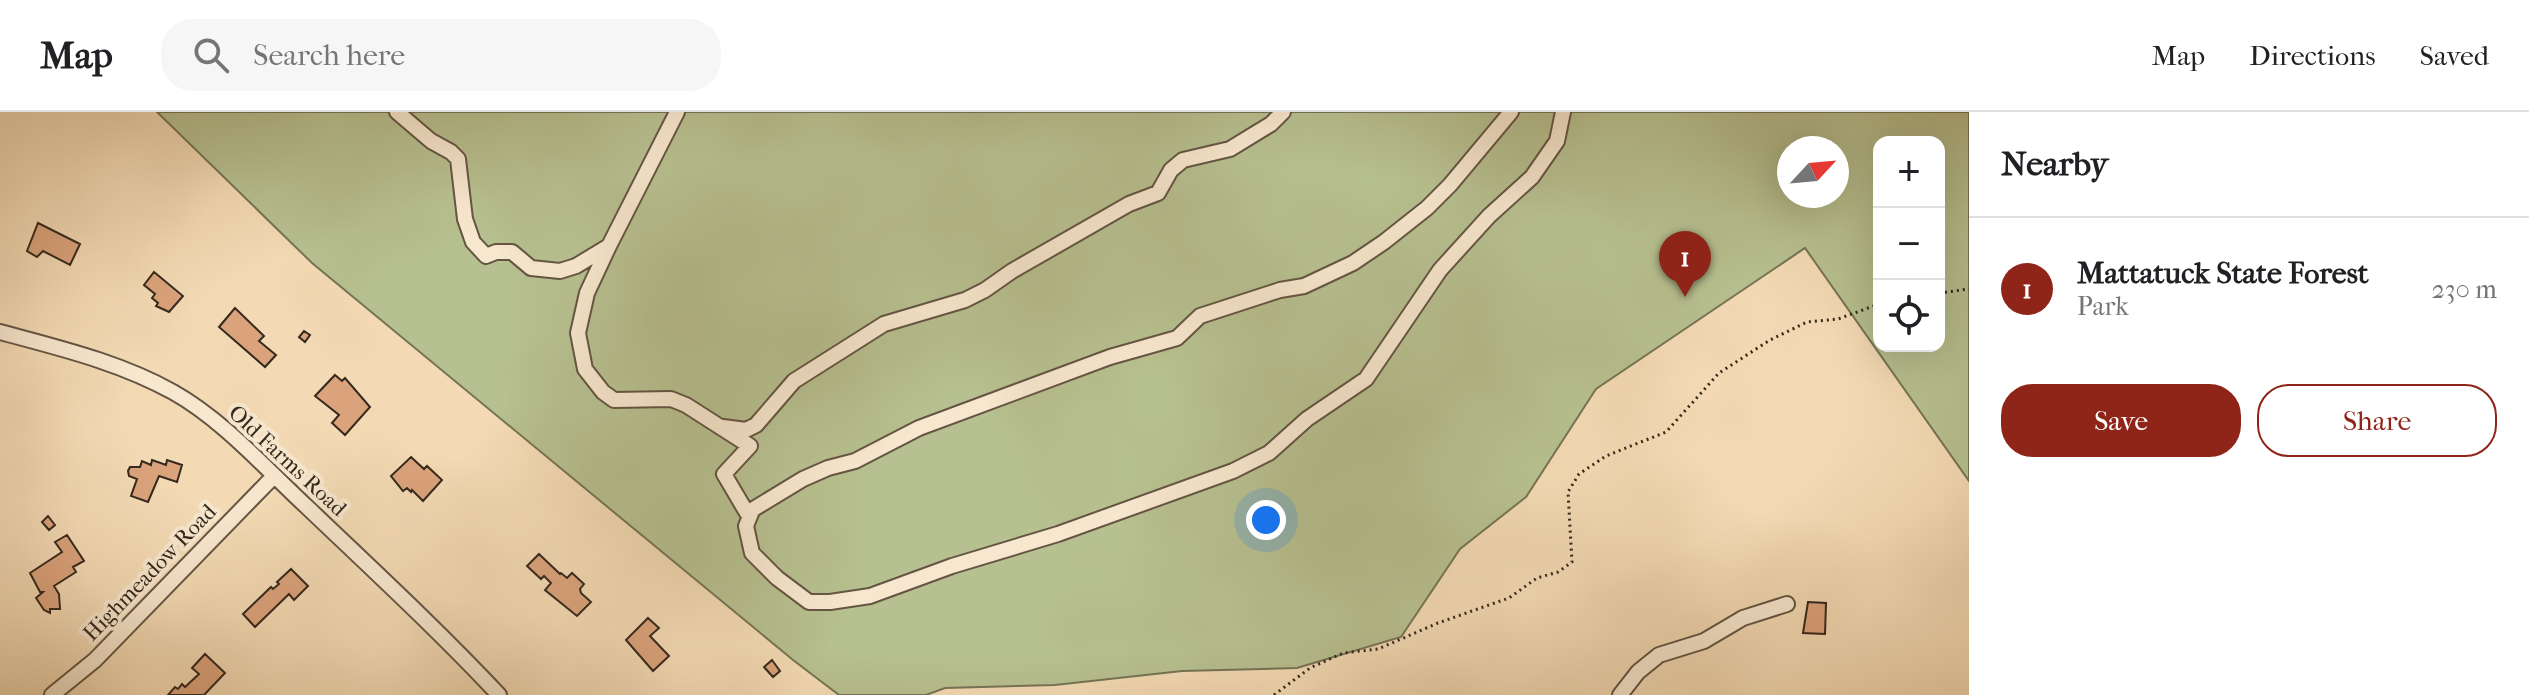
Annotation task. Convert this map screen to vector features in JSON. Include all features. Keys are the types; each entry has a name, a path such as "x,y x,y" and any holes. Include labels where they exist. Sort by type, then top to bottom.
{"street":[{"path":"397,112 458,159 465,219 473,242 486,256 496,252 512,252 531,268 560,271 576,266 609,246"},
{"path":"677,112 587,293 578,333 585,369 603,392 614,400 671,399 686,405 750,446 724,474 747,513 803,479 855,461 919,428 1110,357 1177,338 1200,316 1280,290 1304,286 1353,263 1427,208 1511,112"},
{"path":"721,428 746,430 756,425 794,381 884,324 965,300 985,290 1025,263 1129,204 1158,193 1171,170 1183,160 1230,149 1271,124 1283,112"},
{"path":"752,511 746,526 752,553 777,578 809,602 830,602 870,596 965,561 1058,534 1233,471 1269,453 1307,419 1366,379 1440,270 1489,216 1532,177 1557,141 1563,112"},
{"name":"Old Farms Road","path":"0,332 80,353 136,373 177,394 219,426 274,476 448,640 499,695"},
{"name":"Highmeadow Road","path":"52,695 95,660 274,476"},
{"path":"1620,695 1638,672 1659,655 1704,641 1743,618 1787,604"}],"path":[{"path":"1945,292 1969,289"},
{"path":"1274,695 1310,668 1343,653 1378,649 1438,623 1509,598 1537,578 1558,572 1572,562 1568,492 1579,474 1606,456 1666,432 1719,373 1770,340 1807,322 1838,319 1873,306"}],"green space":[{"path":"157,112 1969,112 1969,481 1878,352 1945,352 1945,136 1873,136 1873,345 1805,248 1596,389 1526,497 1460,549 1401,637 1297,668 1182,671 1055,685 945,688 926,695 839,695 312,263"}],"building":[{"path":"38,223 80,244 70,265 43,251 37,257 27,251"},
{"path":"154,272 183,296 169,312 156,306 158,303 152,298 155,294 144,285"},
{"path":"235,308 264,336 259,341 276,355 265,367 219,327"},
{"path":"304,331 310,335 305,342 299,337"},
{"path":"335,375 342,381 345,378 370,407 345,435 332,423 339,415 315,396"},
{"path":"411,457 442,480 423,501 412,490 407,488 403,491 391,476"},
{"path":"152,460 166,465 167,460 182,465 177,482 159,476 148,502 131,496 137,479 129,476 128,471 130,467 140,467 142,461 151,465"},
{"path":"48,516 55,525 49,530 42,522"},
{"path":"67,535 84,561 73,567 76,572 54,586 59,594 60,609 50,609 50,613 36,598 43,592 40,592 30,573 62,552 55,542"},
{"path":"539,554 560,574 567,578 572,573 584,584 581,593 591,602 577,616 545,590 551,583 544,576 541,579 527,566"},
{"path":"291,569 308,586 294,600 289,594 255,627 243,614 271,587 273,589 279,584 277,582"},
{"path":"1808,602 1826,603 1825,634 1803,633"},
{"path":"648,618 659,628 650,636 669,656 653,671 626,640"},
{"path":"205,654 225,673 204,695 168,695 175,687 178,689 182,684 185,687 199,674 192,668"},
{"path":"772,660 780,671 773,677 764,667"}],"place":[{"name":"Mattatuck State Forest","path":"1685,297"}]}
